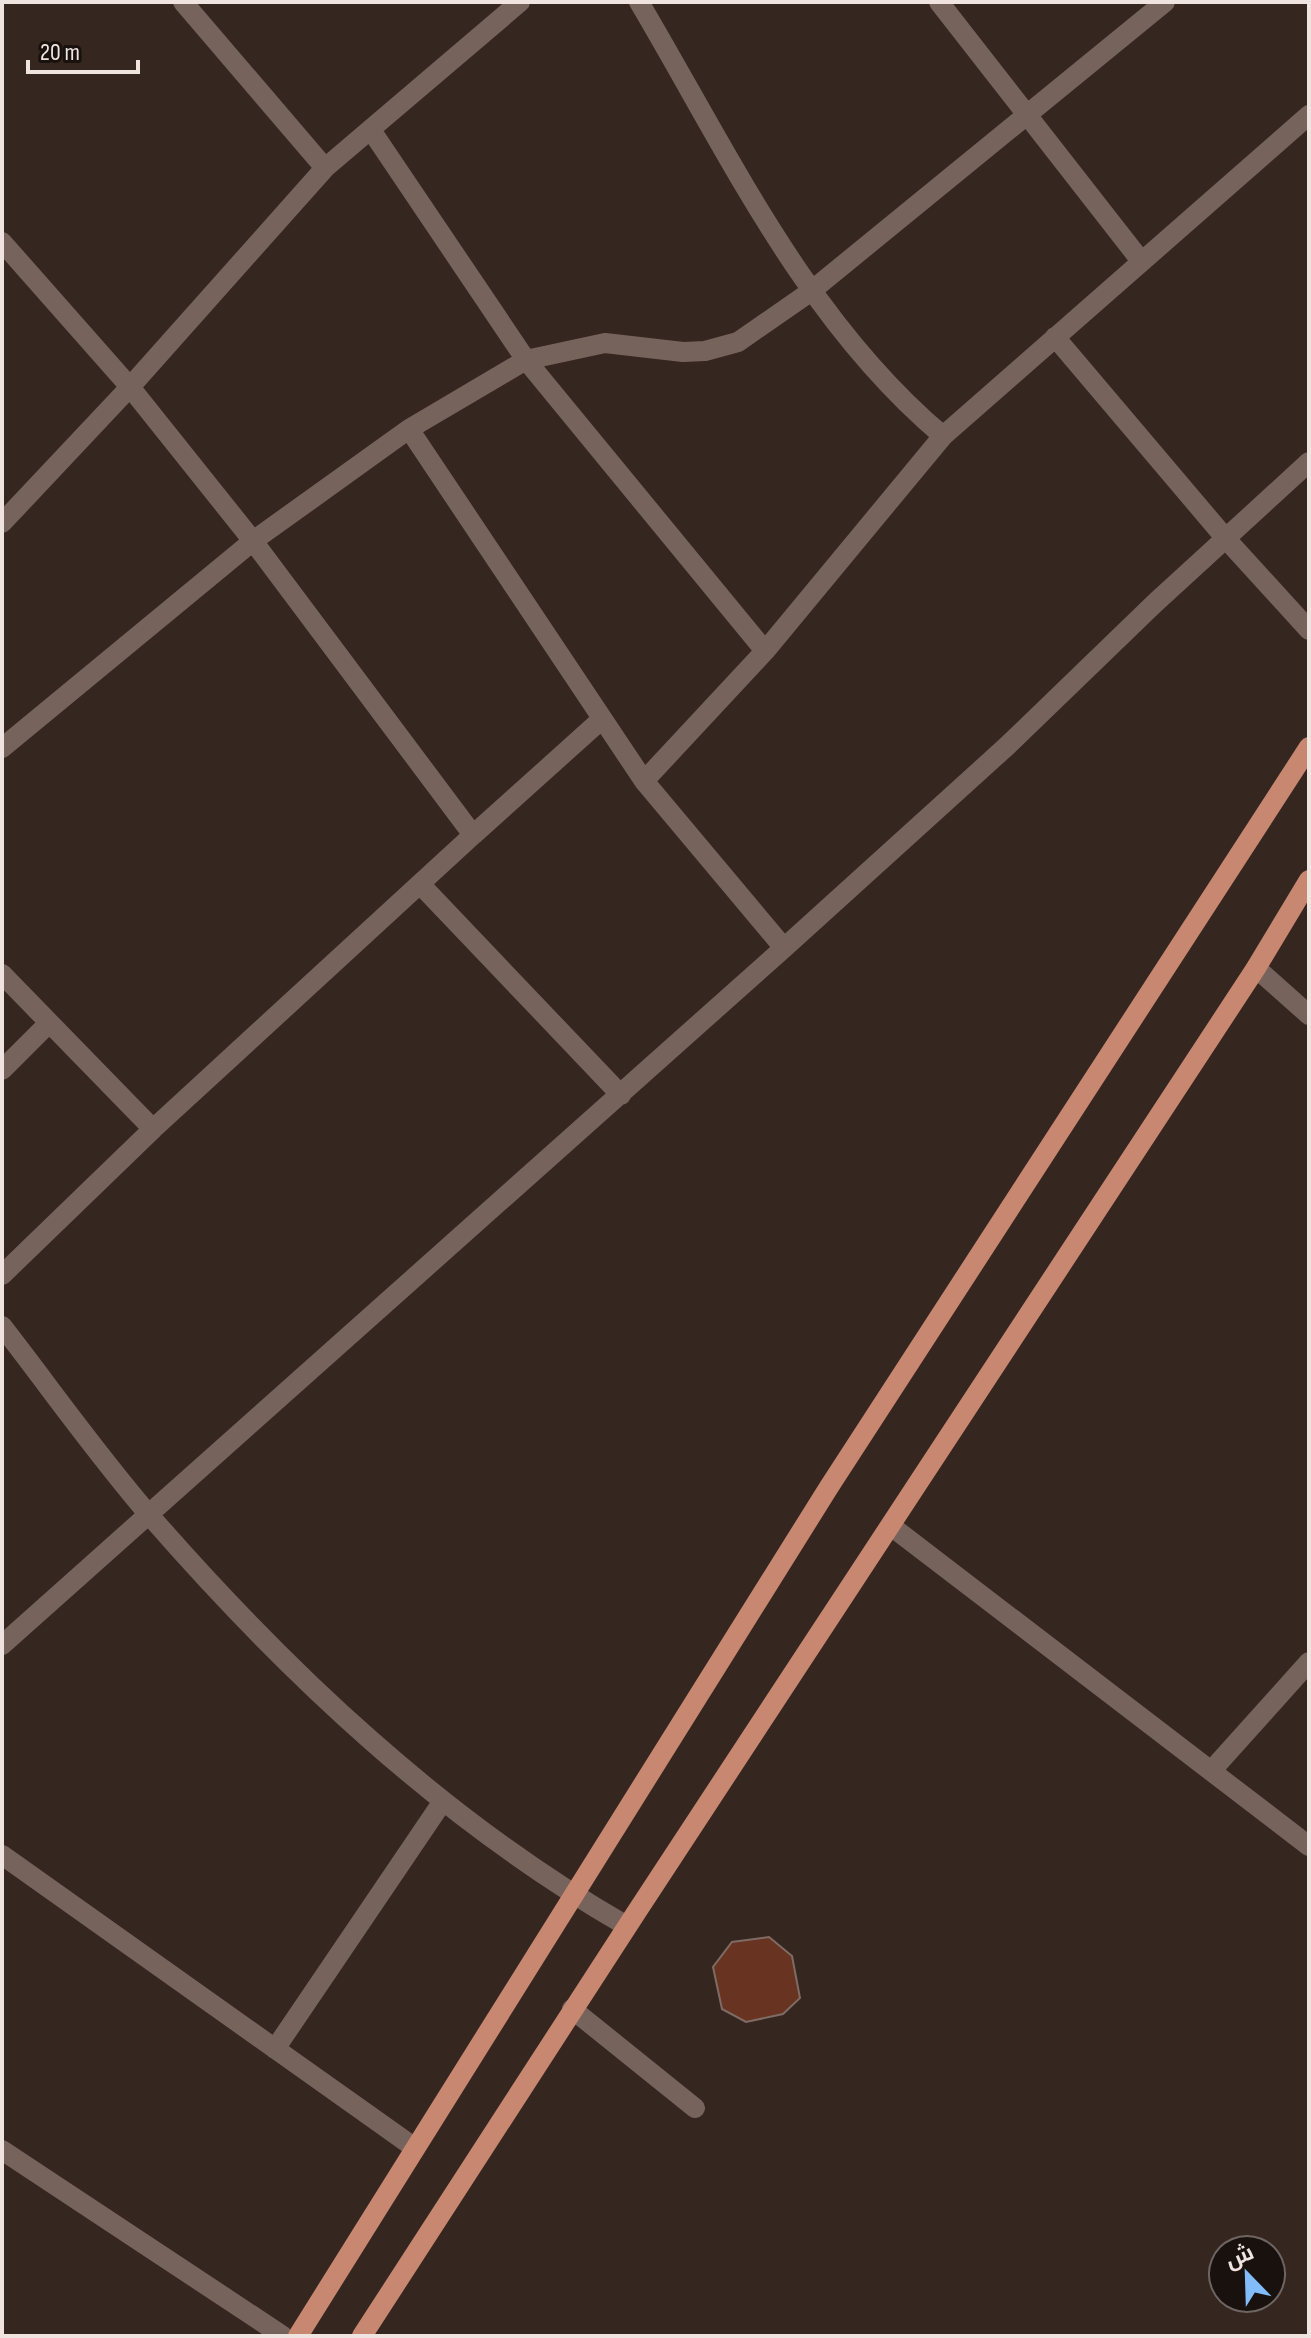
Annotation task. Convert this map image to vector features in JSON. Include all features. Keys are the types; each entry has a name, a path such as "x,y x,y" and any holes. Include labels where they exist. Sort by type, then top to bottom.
{"main road":[{"path":"298,2336 829,1487 1309,747"},
{"path":"362,2336 625,1925 891,1526 1256,968 1309,880"}],"street":[{"path":"183,2 325,168"},
{"path":"2,523 130,387 325,168 520,2"},
{"path":"639,2 810,292 901,400 943,436"},
{"path":"939,2 1141,261"},
{"path":"2,748 253,541 409,429 526,360 605,343 705,351 738,342 810,292 1165,2"},
{"path":"644,781 765,651 943,436 1309,115"},
{"path":"371,130 526,360 765,651"},
{"path":"2,242 130,387 253,541 473,835"},
{"path":"1055,337 1227,540 1309,630"},
{"path":"409,429 644,781 784,948"},
{"path":"2,1645 784,948 1007,746 1155,603 1309,462"},
{"path":"2,1275 153,1129 602,719"},
{"path":"420,884 621,1095"},
{"path":"1256,968 1309,1015"},
{"path":"2,974 153,1129"},
{"path":"2,1070 48,1024"},
{"path":"2,1326 149,1515 231,1605 297,1670 443,1801 501,1847 625,1925"},
{"path":"891,1526 1309,1846"},
{"path":"1212,1770 1309,1662"},
{"path":"275,2049 443,1801"},
{"path":"2,1855 415,2148"},
{"path":"572,2009 695,2108"},
{"path":"2,2150 283,2336"}],"building":[{"path":"769,1937 792,1956 800,1998 783,2014 746,2022 722,2009 713,1967 732,1942"}]}
